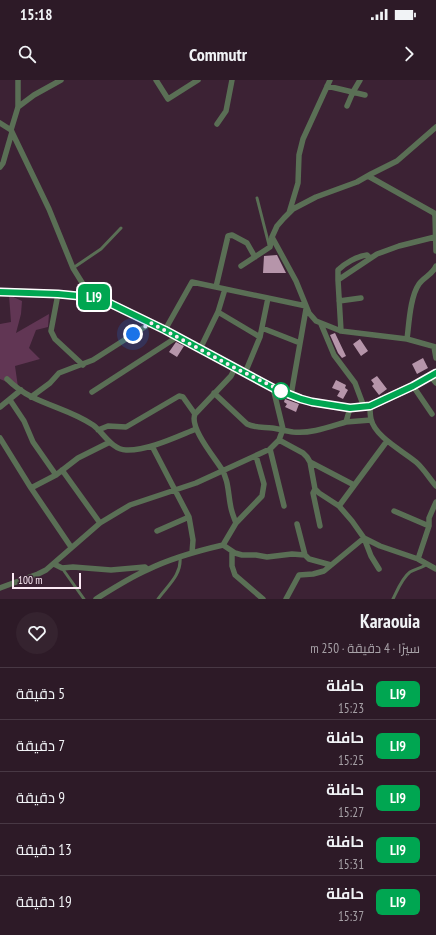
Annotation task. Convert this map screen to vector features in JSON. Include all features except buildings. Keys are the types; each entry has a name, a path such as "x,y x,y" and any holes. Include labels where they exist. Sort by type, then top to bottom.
{"street":[{"path":"0,167 3,163 18,107 18,80"},
{"path":"18,107 34,95 61,80"},
{"path":"157,80 168,99 198,80"},
{"path":"217,124 226,111 232,80"},
{"path":"347,106 360,80"},
{"path":"289,213 298,183 299,155 302,139 328,83 366,95"},
{"path":"0,123 12,131 50,209 73,268 91,297"},
{"path":"241,266 270,247 272,237 280,222 297,206 357,182 397,161 436,127"},
{"path":"368,176 434,213 436,251"},
{"path":"216,287 228,236 232,234 245,242 255,257"},
{"path":"272,237 296,281 312,318 321,324 341,331 407,340 435,347 436,358"},
{"path":"338,280 370,258 387,250 435,237"},
{"path":"341,331 338,270 344,265 363,255 367,255 370,258"},
{"path":"407,340 416,290 420,283 434,271 436,266"},
{"path":"165,330 191,283 194,282 306,306"},
{"path":"200,349 218,312 225,289"},
{"path":"0,292 58,294 99,298 165,330 273,388 312,402 350,408 367,407 413,386 433,374 436,383"},
{"path":"58,294 51,331 55,339 83,364"},
{"path":"245,373 260,337 268,298"},
{"path":"339,301 361,298"},
{"path":"291,395 306,306"},
{"path":"218,312 260,337"},
{"path":"31,397 50,383 59,374 93,360 151,323"},
{"path":"321,324 334,355 355,383 377,430 388,441 422,468 436,486"},
{"path":"262,328 300,343"},
{"path":"92,392 177,337"},
{"path":"235,368 230,376 195,414 194,417 196,429 223,471 229,490 231,509 236,523"},
{"path":"7,379 31,397 77,416 94,426 110,442 124,450 152,446 196,429"},
{"path":"413,386 432,414"},
{"path":"0,588 38,574 54,564 71,547 100,523 130,505 196,483 270,449 279,440 283,429 273,388"},
{"path":"0,407 21,390"},
{"path":"214,393 247,424 252,426 283,429 293,432 313,431 346,422 371,420"},
{"path":"98,430 108,426 126,427 179,396 182,397 195,414"},
{"path":"0,399 8,401 24,421 33,442 56,475"},
{"path":"346,422 350,408"},
{"path":"0,438 31,488 71,547"},
{"path":"279,440 303,452 310,462 315,489 314,498 320,526"},
{"path":"339,506 388,441"},
{"path":"31,488 56,475 78,458 110,442"},
{"path":"152,446 189,517 193,540 192,553"},
{"path":"270,449 284,506"},
{"path":"96,599 148,569 192,553 223,545 236,523 262,496 264,484 256,456"},
{"path":"310,462 354,485"},
{"path":"62,470 100,523"},
{"path":"315,489 339,506 364,538 371,556 379,569"},
{"path":"418,559 429,518 436,502"},
{"path":"394,511 428,526"},
{"path":"157,531 189,517"},
{"path":"297,524 305,555"},
{"path":"364,538 380,546 418,559 436,569"},
{"path":"286,599 299,576 319,573 364,538"},
{"path":"223,545 232,552 242,555 256,555 267,558 292,554 305,555 310,559 331,565"},
{"path":"232,552 232,566 234,575 263,599"},
{"path":"54,564 62,568 73,567 112,570 145,567 148,569"}],"lane":[{"path":"257,198 270,247"},
{"path":"73,268 101,249 121,228"},
{"path":"158,599 177,574 181,563 180,557"},
{"path":"393,599 409,573 424,567 427,564"},
{"path":"62,568 84,599"}],"shaded area":[{"path":"9,295 22,301 21,314 16,333 49,314 48,327 36,330 29,348 40,359 15,366 18,387 0,379 0,324 11,322"}],"bus line":[{"name":"LI9","path":"0,292 58,294 99,298 165,330 273,388 312,402 350,408 370,406 381,402 436,373"}],"route":[{"path":"133,334 151,323 281,391"}]}
